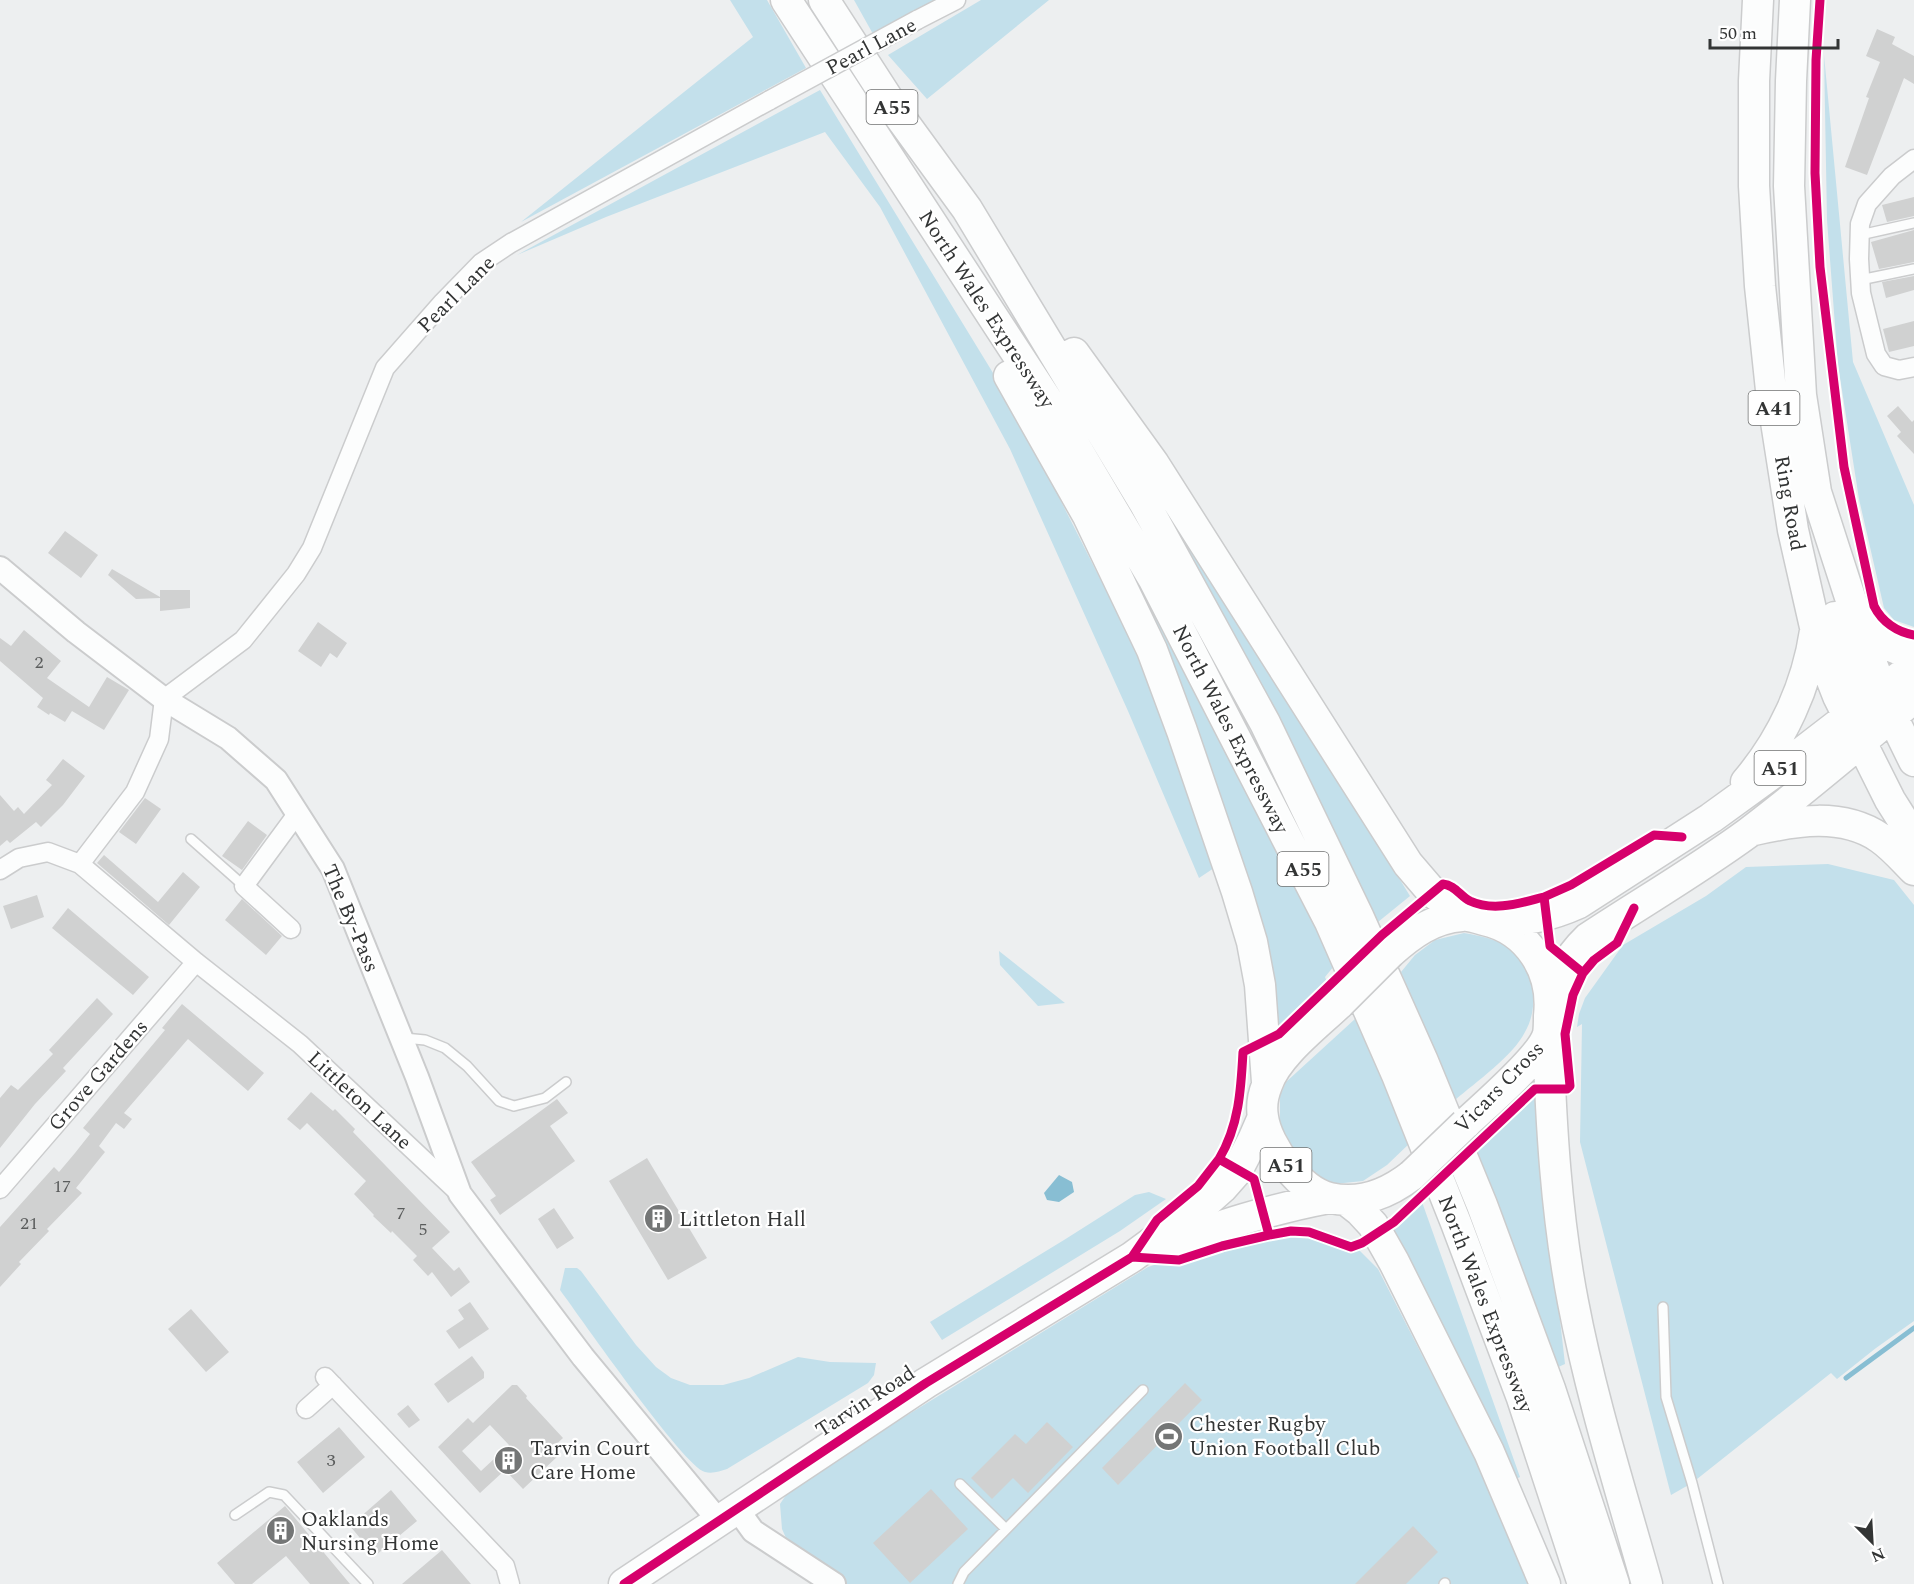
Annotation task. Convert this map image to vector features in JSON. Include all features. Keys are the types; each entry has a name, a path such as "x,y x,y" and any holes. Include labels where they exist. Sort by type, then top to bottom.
{"highway":[{"name":"North Wales Expressway","path":"786,0 1053,409 1153,578 1330,922 1397,1075 1456,1223 1522,1398 1583,1584"},
{"name":"North Wales Expressway","path":"824,0 897,113 967,209 1150,515 1265,723 1359,918 1422,1059 1482,1205 1550,1389 1614,1584"},
{"name":"Ring Road","path":"1758,0 1754,81 1754,175 1760,286 1771,390 1793,530 1815,627 1829,674 1877,714 1914,761"},
{"name":"Ring Road","path":"1796,0 1791,81 1789,186 1801,395 1816,492 1854,614 1877,714 1890,800 1914,838"},
{"path":"920,204 968,303 1089,516 1152,650 1182,730 1252,942 1260,985 1267,1082"},
{"path":"967,209 1154,464 1408,864 1432,892 1463,915"},
{"path":"1816,492 1825,576 1898,776 1914,806"},
{"path":"1854,614 1881,642 1899,650 1914,652"},
{"path":"1711,818 1754,772 1783,729 1812,655 1815,627"},
{"name":"A51","path":"1549,1022 1554,990 1562,972 1576,949 1587,938 1750,831 1877,714 1914,666"},
{"name":"A51","path":"1492,922 1531,919 1557,913 1580,903 1877,714"},
{"path":"1750,831 1804,821 1823,821 1854,826 1880,838 1914,870"},
{"name":"A51","path":"1338,1199 1314,1191 1288,1167 1269,1137 1263,1117 1262,1100 1267,1082 1276,1067 1390,953 1429,924 1463,915 1505,927 1529,947 1545,971 1549,988 1549,1022"},
{"path":"1549,1022 1555,1173 1573,1302 1587,1367 1647,1584"},
{"name":"Vicars Cross","path":"1338,1199 1364,1199 1400,1185 1412,1176 1529,1063 1540,1050 1549,1022"},
{"name":"A51","path":"1132,1257 1204,1204 1221,1188 1242,1161 1263,1117"},
{"path":"1338,1199 1360,1211 1373,1225 1394,1262 1489,1452 1545,1584"},
{"name":"A51","path":"1132,1257 1247,1217 1299,1204 1338,1199"},
{"name":"Tarvin Road","path":"624,1584 926,1383 1132,1257"}],"street":[{"name":"Pearl Lane","path":"164,699 243,640 296,574 312,548 386,368 443,302 481,263 521,238 770,100 956,0"},
{"path":"1914,159 1892,176 1867,204 1860,224 1861,293 1876,354 1884,366 1899,370 1914,367"},
{"name":"The By-Pass","path":"0,568 76,632 164,699 228,738 276,780 333,869 401,1038 460,1194"},
{"path":"80,864 135,792 159,739 164,699"},
{"path":"291,929 244,886 297,814"},
{"name":"Littleton Lane","path":"0,870 19,858 48,852 80,864 196,962 300,1044 460,1194 583,1357 728,1515 834,1584"},
{"name":"Grove Gardens","path":"0,1189 196,962"},
{"path":"306,1409 329,1381 505,1566 510,1584"}],"lane":[{"path":"1860,235 1914,224"},
{"path":"1860,280 1914,269"},
{"path":"191,839 244,886"},
{"path":"401,1038 425,1040 445,1048 467,1066 499,1101 514,1106 545,1098 566,1082"},
{"path":"1663,1307 1666,1397 1692,1483 1718,1584"},
{"path":"958,1584 964,1572 1143,1390"},
{"path":"960,1484 1006,1529"},
{"path":"235,1515 269,1492 284,1495 368,1584"}],"shaded area":[{"path":"730,0 767,0 806,68 521,222 753,37"},
{"path":"854,0 934,0 873,34"},
{"path":"981,0 1049,0 927,99 888,55"},
{"path":"1824,55 1853,362 1914,505 1914,627 1894,620 1884,608 1859,499 1838,365 1827,220"},
{"path":"820,90 1012,404 1133,644 1186,783 1214,868 1199,878 1128,711 1010,449 880,207 825,132 606,217 517,255"},
{"path":"1150,473 1410,896 1378,922 1292,746 1142,479"},
{"path":"1089,488 1242,774 1334,966 1325,977 1327,982 1274,1033 1251,886 1188,713"},
{"path":"1828,864 1894,880 1914,905 1914,1321 1837,1379 1831,1373 1692,1483 1671,1495 1580,1142 1582,1024 1577,1027 1579,1014 1585,998 1623,945 1706,896 1746,867"},
{"path":"1464,933 1493,940 1517,956 1529,976 1533,1010 1525,1032 1512,1050 1455,1100 1401,972 1415,955 1435,940"},
{"path":"999,951 1065,1003 1038,1006 1000,965"},
{"path":"1355,1019 1411,1142 1387,1165 1363,1181 1334,1184 1324,1181 1297,1161 1280,1125 1280,1096 1286,1082"},
{"path":"1535,1098 1565,1364 1556,1368 1476,1152"},
{"path":"1149,1192 1166,1199 1120,1231 942,1340 930,1322 1135,1195"},
{"path":"1422,1202 1520,1477 1516,1479 1464,1367 1392,1231"},
{"name":"Chester Rugby Union Football Club","path":"1279,1228 1318,1229 1352,1243 1378,1269 1491,1490 1532,1584 846,1584 790,1547 782,1529 780,1504 792,1486 1148,1267 1202,1249"},
{"path":"565,1268 577,1268 581,1271 636,1345 656,1367 671,1378 690,1385 723,1385 749,1378 798,1357 830,1362 876,1363 874,1375 868,1383 727,1469 705,1472 676,1445 655,1419 560,1290"}],"water":[{"path":"1059,1175 1072,1182 1074,1192 1059,1202 1047,1200 1044,1193"}],"building":[{"path":"1877,29 1895,37 1892,44 1914,56 1914,84 1904,78 1867,175 1845,167 1869,98 1866,97 1880,62 1866,56"},
{"path":"1914,197 1914,216 1887,222 1882,205"},
{"path":"1914,230 1914,262 1879,269 1871,242"},
{"path":"1914,276 1914,290 1886,298 1882,282"},
{"path":"1914,321 1914,346 1889,352 1883,329"},
{"path":"1898,406 1912,422 1914,420 1914,454 1897,436 1901,432 1887,416"},
{"path":"65,531 98,555 81,578 48,553"},
{"path":"112,569 160,597 160,590 190,590 190,608 160,611 160,598 136,599 108,575"},
{"path":"318,622 347,643 337,658 330,653 321,667 298,651"},
{"path":"24,630 61,661 47,678 89,707 107,677 129,690 104,730 72,711 65,722 50,713 49,715 37,707 43,698 0,661 0,638 11,646"},
{"path":"63,759 85,776 63,805 41,827 36,822 10,843 7,840 0,846 0,795 14,811 18,807 24,814 52,785 46,780"},
{"path":"145,798 161,809 136,844 119,832"},
{"path":"248,821 267,835 242,870 222,856"},
{"path":"104,855 158,902 183,872 200,887 169,925 97,863"},
{"path":"37,895 44,917 11,929 3,906"},
{"path":"242,899 282,936 266,955 225,920"},
{"path":"68,908 149,977 133,995 52,928"},
{"path":"97,998 113,1014 63,1068 66,1071 35,1104 0,1148 0,1098 11,1085 18,1090 53,1054 49,1050"},
{"path":"182,1004 264,1073 248,1091 188,1039 124,1113 132,1119 124,1129 116,1123 99,1146 105,1152 76,1188 82,1193 47,1229 49,1231 19,1262 21,1264 0,1287 0,1227 54,1167 59,1172 75,1153 90,1134 83,1128 165,1030 162,1028"},
{"path":"311,1092 333,1111 335,1109 355,1129 353,1132 450,1232 432,1248 454,1271 459,1267 470,1282 451,1297 432,1272 428,1276 413,1260 417,1256 373,1216 354,1194 366,1181 307,1123 300,1130 287,1119"},
{"path":"557,1099 568,1113 550,1126 575,1161 500,1215 490,1200 496,1196 471,1162"},
{"name":"Littleton Hall","path":"647,1158 707,1258 668,1280 609,1181"},
{"path":"554,1208 574,1238 557,1249 538,1219"},
{"path":"470,1302 489,1329 459,1349 446,1331 464,1319 458,1310"},
{"path":"191,1309 229,1352 206,1372 168,1329"},
{"path":"472,1356 484,1372 484,1378 448,1403 434,1384"},
{"path":"1185,1383 1202,1400 1118,1485 1102,1468"},
{"path":"512,1385 517,1385 563,1438 552,1448 559,1455 523,1489 505,1470 480,1493 438,1447 468,1418 473,1423","holes":["490,1425 509,1445 481,1471 462,1451"]},
{"path":"408,1405 420,1420 409,1428 397,1414"},
{"path":"1047,1422 1073,1447 1028,1493 1013,1478 992,1499 971,1478 1015,1434 1026,1444"},
{"path":"339,1427 365,1457 323,1493 297,1462"},
{"path":"931,1489 968,1529 910,1583 873,1543"},
{"path":"391,1490 417,1521 375,1556 350,1526"},
{"name":"Oaklands Nursing Home","path":"285,1506 350,1584 310,1584 286,1556 252,1584 235,1584 217,1563"},
{"path":"1413,1526 1438,1552 1406,1584 1355,1584"},
{"path":"442,1550 471,1584 402,1584"}],"waterway":[{"path":"1846,1378 1914,1328"}],"cycle path":[{"path":"1820,0 1816,60 1815,173 1820,267 1844,467 1874,606 1881,617 1891,625 1914,635"},
{"path":"1544,897 1571,885 1654,835 1682,837"},
{"path":"1443,884 1451,886 1470,901 1488,906 1526,902 1544,897 1550,946 1583,973 1573,995 1565,1034 1570,1086 1567,1089 1535,1089 1394,1222 1362,1243 1351,1247 1309,1232 1291,1231 1269,1235 1254,1179 1219,1159 1235,1120 1240,1093 1243,1052 1279,1034 1382,935 1443,884"},
{"path":"1583,973 1594,960 1617,943 1634,908"},
{"path":"624,1584 926,1383 1132,1257 1157,1220 1198,1186 1219,1159"},
{"path":"1132,1257 1179,1260 1222,1246 1269,1235"}],"place":[{"name":"Littleton Hall","path":"658,1219"},
{"name":"Chester Rugby Union Football Club","path":"1168,1436"},
{"name":"Tarvin Court Care Home","path":"509,1460"},
{"name":"Oaklands Nursing Home","path":"280,1531"}]}
